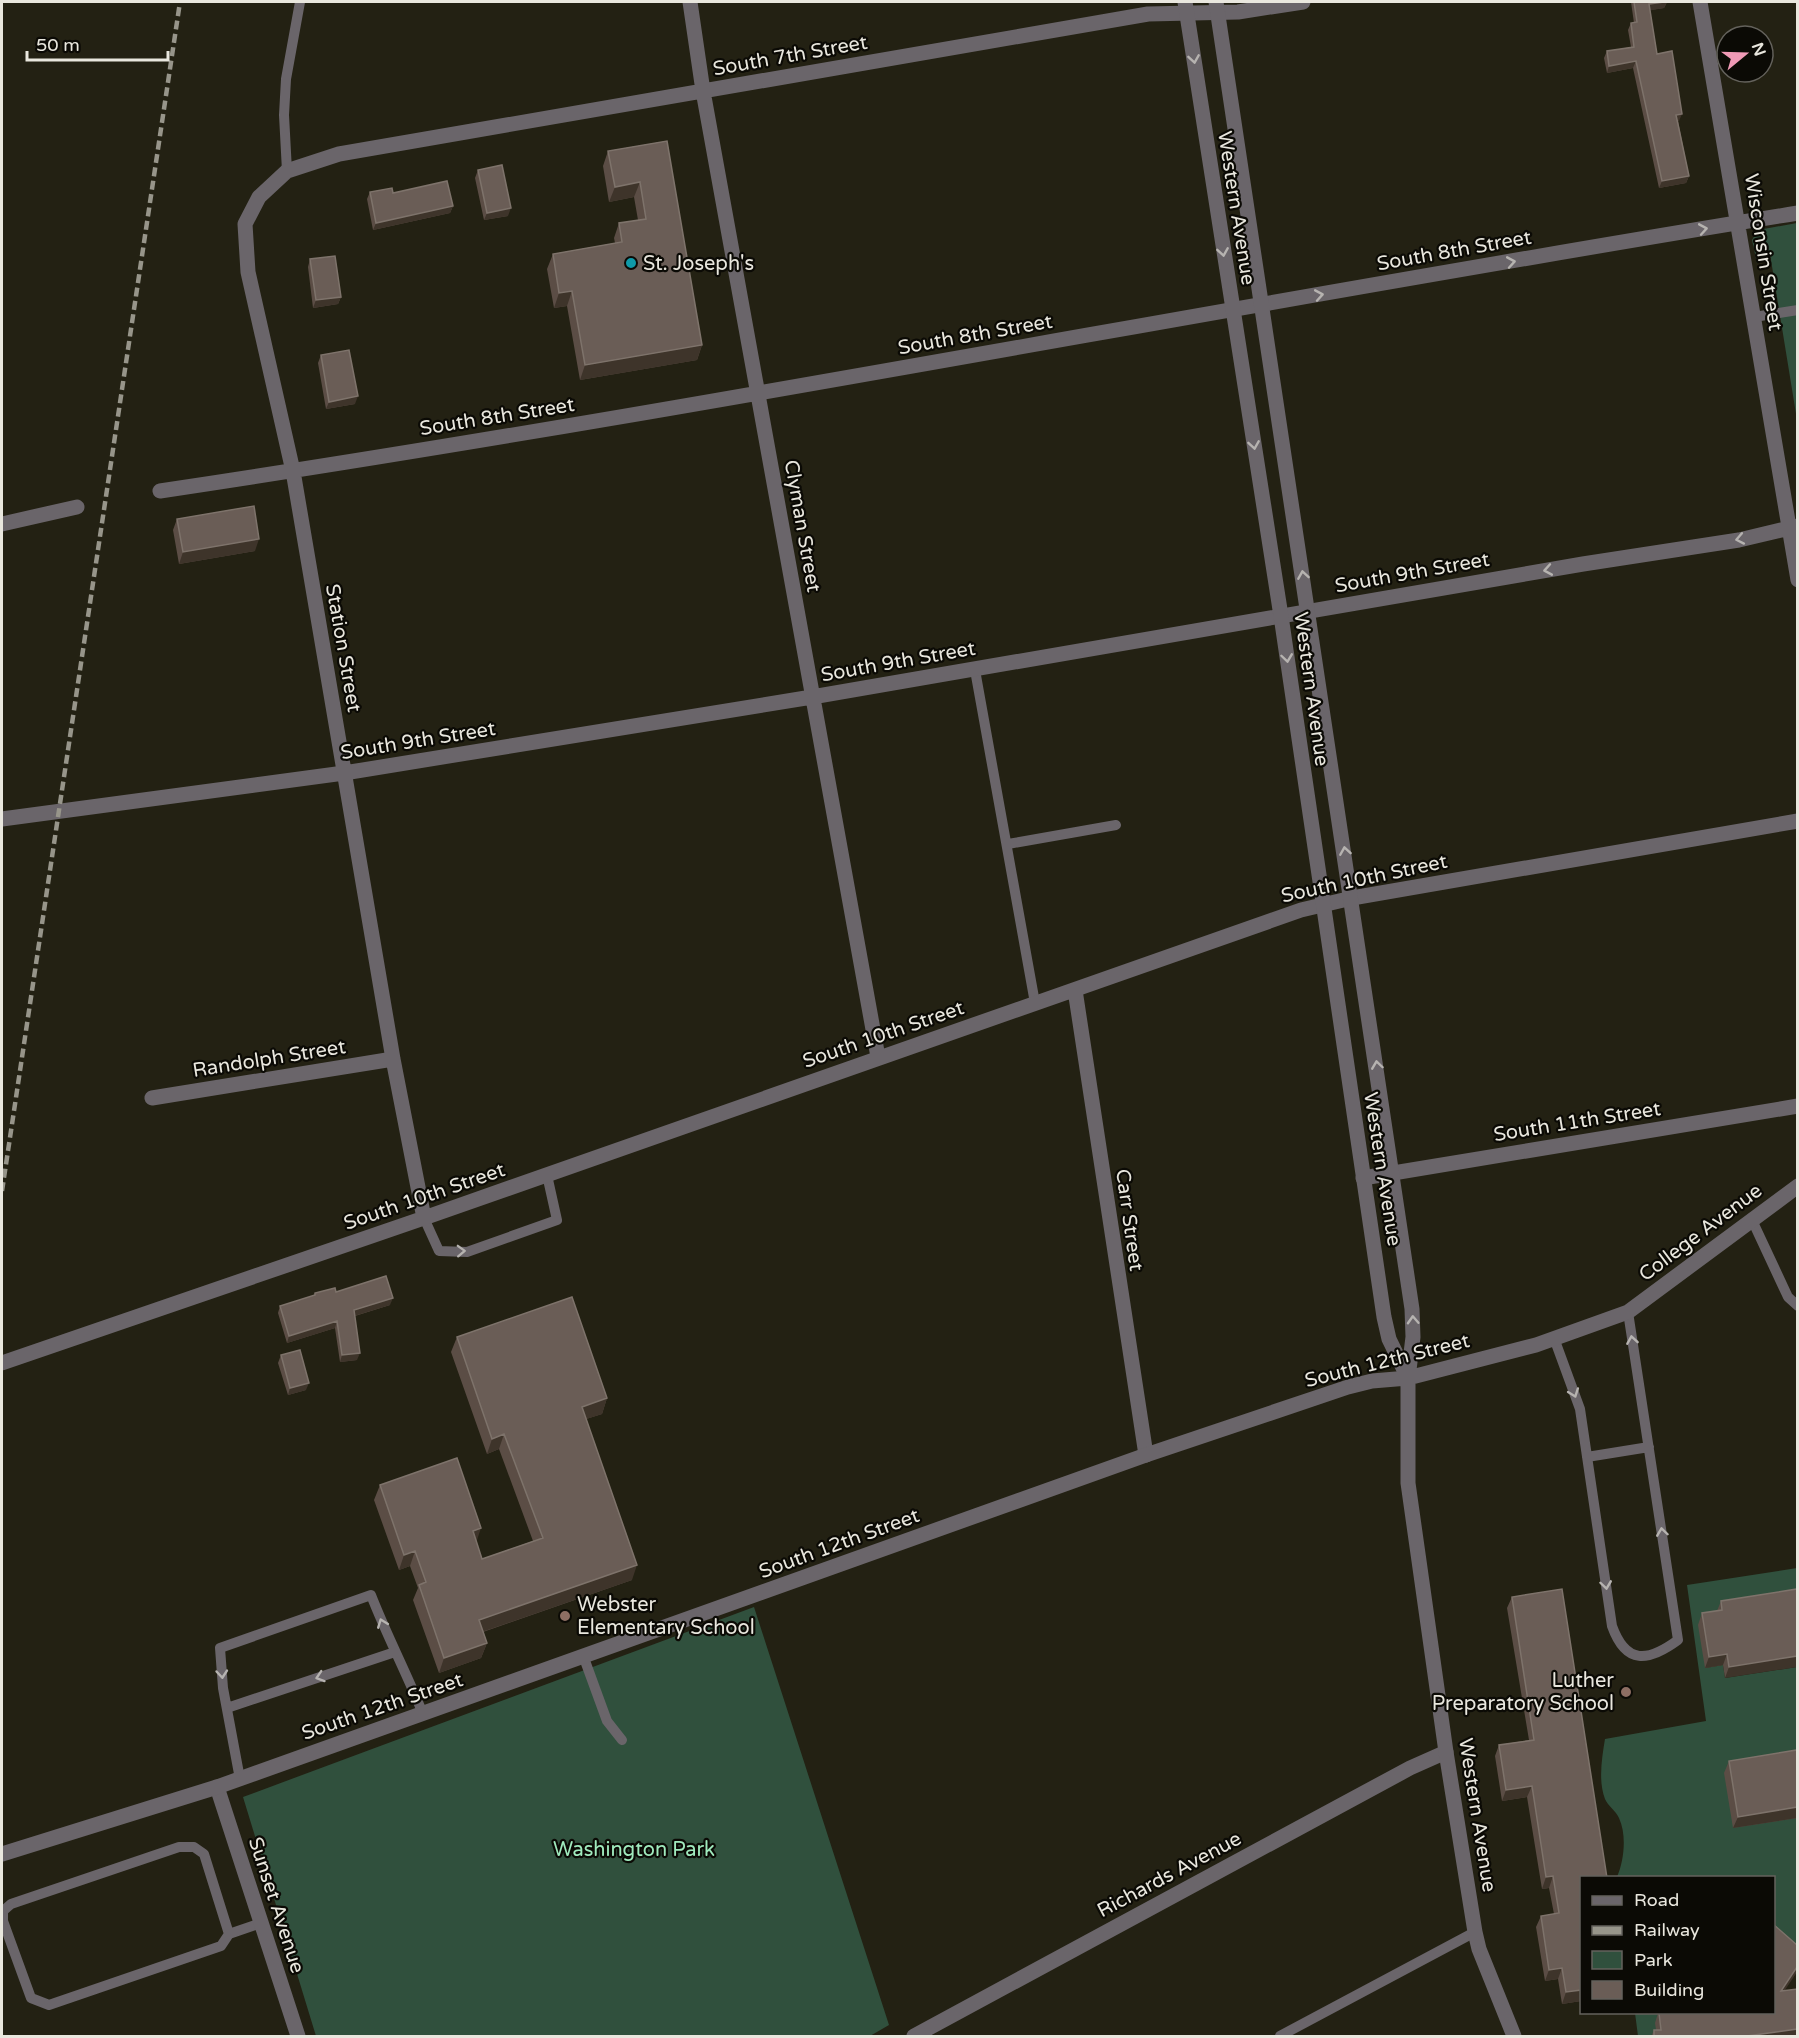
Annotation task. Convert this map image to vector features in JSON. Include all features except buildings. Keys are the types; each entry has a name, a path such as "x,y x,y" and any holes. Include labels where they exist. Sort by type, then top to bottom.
{"street":[{"name":"Clyman Street","path":"690,2 704,91 878,1057"},
{"name":"South 7th Street","path":"287,171 339,154 1186,7 1217,7 1238,12 1303,2"},
{"name":"Wisconsin Street","path":"1700,2 1793,527 1797,580"},
{"name":"Western Avenue","path":"1186,7 1231,310 1281,616 1321,905 1384,1317 1389,1339 1408,1378"},
{"name":"Western Avenue","path":"1217,7 1412,1309 1413,1337 1408,1378 1408,1483 1446,1752 1479,1949 1514,2037"},
{"name":"Station Street","path":"287,171 259,197 244,224 248,272 293,471 393,1059 424,1218"},
{"name":"South 8th Street","path":"160,491 759,394 1261,304 1797,213"},
{"path":"2,524 77,507"},
{"name":"South 9th Street","path":"2,819 344,773 812,697 1309,611 1739,540 1793,527"},
{"name":"South 10th Street","path":"2,1363 424,1218 1279,917 1352,898 1797,821"},
{"name":"Carr Street","path":"1075,990 1146,1455"},
{"name":"Randolph Street","path":"152,1098 393,1059"},
{"name":"South 11th Street","path":"1363,1178 1797,1106"},
{"name":"College Avenue","path":"1628,1312 1797,1185"},
{"name":"South 12th Street","path":"2,1854 217,1787 584,1658 1146,1455 1348,1387 1372,1381 1408,1378 1554,1338 1628,1312"},
{"name":"Richards Avenue","path":"915,2037 1410,1768 1446,1752"},
{"name":"Sunset Avenue","path":"217,1787 298,2037"}],"lane":[{"path":"287,171 284,115 286,79 300,2"},
{"path":"1754,317 1797,310"},
{"path":"975,670 1035,1004"},
{"path":"1008,844 1116,825"},
{"path":"424,1218 439,1251 467,1252 510,1239 557,1220 547,1175"},
{"path":"1752,1220 1788,1297 1797,1306"},
{"path":"1554,1338 1580,1409 1612,1626 1618,1643 1630,1654 1646,1657 1660,1653 1678,1640 1628,1312"},
{"path":"1587,1457 1649,1447"},
{"path":"240,1779 227,1708 220,1648 371,1595 423,1714"},
{"path":"227,1708 395,1652"},
{"path":"584,1658 607,1721 622,1740"},
{"path":"229,1934 204,1854 194,1847 168,1851 11,1905 3,1911 3,1921 31,1998 50,2005 221,1946 229,1934 261,1923"},
{"path":"1280,2037 1475,1932"}],"green space":[{"path":"1797,223 1797,420 1770,254 1757,263 1752,240 1758,230"},
{"path":"1797,1568 1797,1600 1705,1668 1723,1665 1725,1678 1797,1667 1797,1960 1775,1940 1775,1876 1617,1876 1623,1856 1624,1840 1618,1815 1608,1804 1603,1792 1601,1777 1605,1739 1706,1721 1687,1585"},
{"name":"Washington Park","path":"754,1607 889,2025 870,2036 316,2036 243,1797"},
{"path":"1635,2014 1725,2014 1657,2036 1638,2036"}],"railway":[{"path":"2,1191 180,2"}],"place":[{"name":"St. Joseph's","path":"631,263"},
{"name":"Webster Elementary School","path":"565,1616"},
{"name":"Luther Preparatory School","path":"1626,1692"}]}
